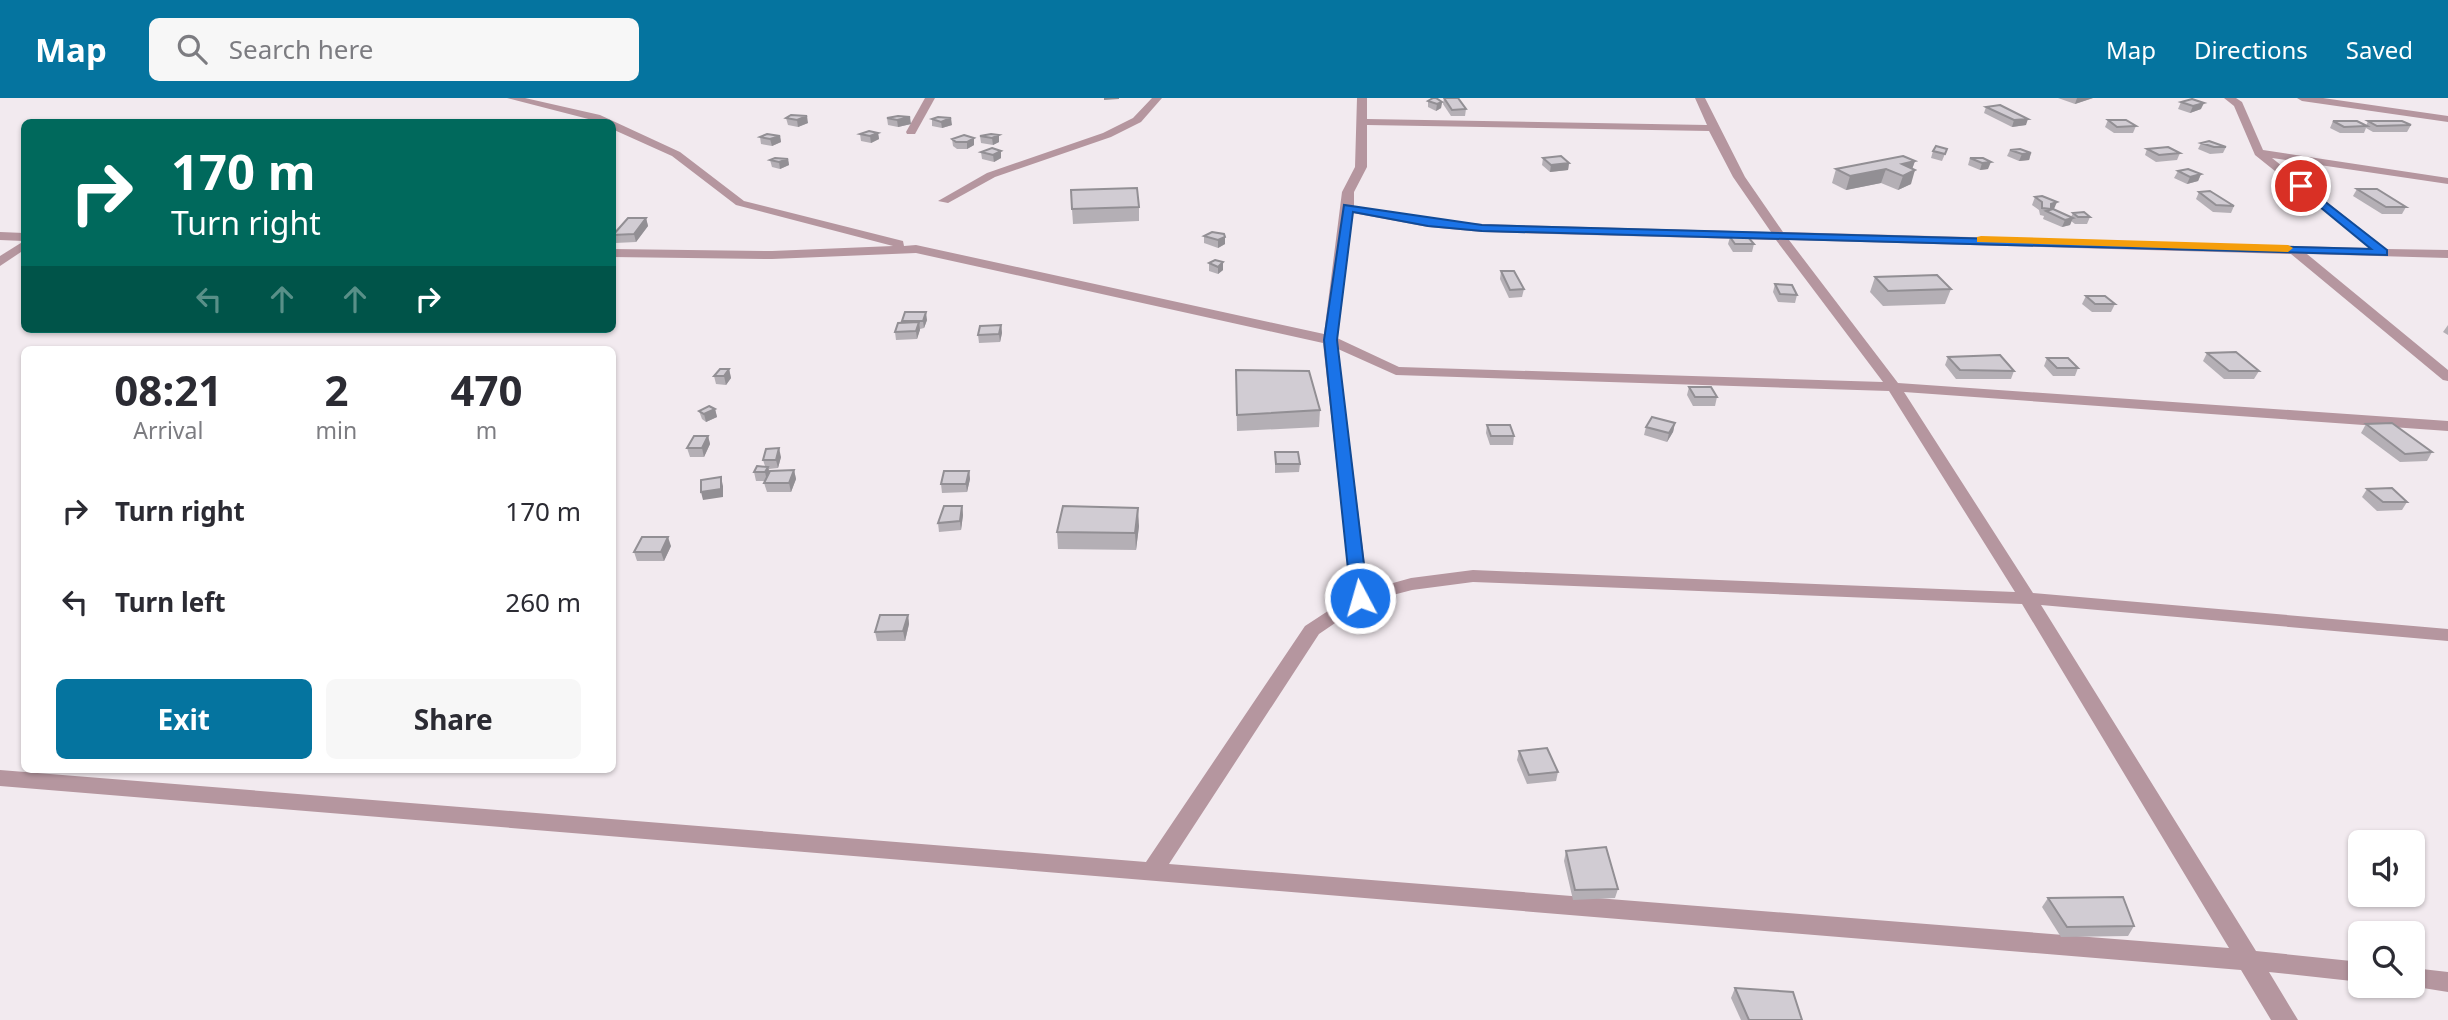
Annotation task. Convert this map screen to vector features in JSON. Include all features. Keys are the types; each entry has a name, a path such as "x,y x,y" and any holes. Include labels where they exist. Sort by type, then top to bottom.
{"street":[{"path":"512,98 600,119"},
{"path":"911,132 930,98"},
{"path":"944,201 991,175 1107,135 1137,120 1157,98"},
{"path":"1360,598 1330,340 1348,191 1361,167 1362,98"},
{"path":"1700,98 1712,128 1777,234 1893,387 2285,1020"},
{"path":"2229,98 2238,104 2259,153 2383,253"},
{"path":"2302,98 2448,119"},
{"path":"1362,122 1712,128"},
{"path":"616,127 676,154 740,203 916,248 1330,340 1396,371 1893,387 2448,426"},
{"path":"2259,153 2448,181"},
{"path":"1348,208 1482,228 2448,254"},
{"path":"0,236 21,237"},
{"path":"0,262 21,248"},
{"path":"616,253 772,255 916,248"},
{"path":"2292,248 2448,377"},
{"path":"1152,871 1312,630 1360,598 1411,584 1473,576 2026,598 2448,635"},
{"path":"0,778 2248,960 2348,971"},
{"path":"2425,979 2448,982"}],"building":[{"path":"1433,98 1442,102 1437,104 1428,101"},
{"path":"1444,98 1458,98 1466,109 1452,110"},
{"path":"2192,99 2204,103 2193,106 2181,102"},
{"path":"2000,105 2028,119 2014,120 1986,107"},
{"path":"791,115 807,116 797,120 786,118"},
{"path":"910,117 897,120 887,118"},
{"path":"951,118 941,122 932,119"},
{"path":"2108,120 2126,120 2136,126 2117,127"},
{"path":"2333,121 2357,121 2367,126 2344,127"},
{"path":"2368,121 2402,121 2411,125 2377,126"},
{"path":"869,131 878,133 870,136 860,134"},
{"path":"767,134 780,136 770,139 760,137"},
{"path":"964,135 974,138 967,142 956,142 952,139"},
{"path":"999,135 992,138 980,136"},
{"path":"2209,141 2226,147 2201,143"},
{"path":"1936,146 1947,149 1945,154 1933,151"},
{"path":"2168,147 2180,153 2159,155 2147,149"},
{"path":"992,148 1001,151 993,155 981,152"},
{"path":"2020,149 2031,153 2022,154 2010,150"},
{"path":"1561,156 1569,163 1551,165 1543,158"},
{"path":"1903,156 1915,161 1902,164 1915,170 1903,176 1886,169 1850,176 1836,169"},
{"path":"1970,158 1983,158 1991,162 1982,163"},
{"path":"788,159 779,162 770,160"},
{"path":"2188,169 2201,174 2190,177 2178,171"},
{"path":"1137,188 1139,207 1072,209 1071,190"},
{"path":"2357,189 2377,189 2406,207 2386,207"},
{"path":"2210,191 2234,206 2216,205 2199,192"},
{"path":"2042,196 2057,202 2051,204 2051,209 2042,208 2042,202 2035,197"},
{"path":"2053,209 2073,218 2065,220 2046,211"},
{"path":"2084,212 2090,217 2078,217 2073,213"},
{"path":"628,218 646,218 634,234 616,235"},
{"path":"1212,232 1224,234 1225,237 1218,240 1204,236"},
{"path":"1730,237 1748,237 1754,244 1735,244"},
{"path":"1215,260 1223,262 1218,267 1209,263"},
{"path":"1501,271 1514,271 1524,289 1510,290"},
{"path":"1937,275 1951,289 1888,291 1875,277"},
{"path":"1775,284 1792,285 1797,295 1780,294"},
{"path":"2086,296 2105,296 2115,304 2095,304"},
{"path":"905,312 926,312 923,321 902,321"},
{"path":"919,322 916,331 895,332 898,323"},
{"path":"1001,325 999,334 978,335 980,326"},
{"path":"2236,352 2259,371 2229,371 2207,353"},
{"path":"2000,355 2014,371 1960,370 1948,357"},
{"path":"2047,358 2068,358 2078,368 2057,368"},
{"path":"720,369 729,369 724,376 714,376"},
{"path":"1236,370 1309,371 1320,410 1237,415"},
{"path":"1689,387 1711,387 1717,397 1695,397"},
{"path":"709,406 715,409 704,414 699,411"},
{"path":"1652,417 1675,423 1669,433 1646,427"},
{"path":"2392,423 2432,452 2405,454 2366,424"},
{"path":"1487,425 1510,425 1514,436 1491,436"},
{"path":"694,436 708,436 702,448 687,448"},
{"path":"779,448 776,460 763,460 766,449"},
{"path":"1275,452 1298,452 1300,464 1276,464"},
{"path":"757,466 768,467 765,472 754,472"},
{"path":"794,470 789,483 764,483 770,471"},
{"path":"944,471 969,471 966,484 941,484"},
{"path":"721,477 721,489 701,492 701,480"},
{"path":"2392,488 2407,502 2383,502 2367,489"},
{"path":"944,506 962,506 960,521 938,523"},
{"path":"1063,506 1138,508 1135,533 1057,532"},
{"path":"642,537 668,537 661,552 634,552"},
{"path":"880,615 908,615 903,631 875,632"},
{"path":"1547,748 1558,772 1529,775 1519,751"},
{"path":"1606,847 1618,889 1575,890 1566,851"},
{"path":"2123,897 2134,926 2067,927 2048,898"},
{"path":"1735,988 1793,992 1802,1020 1749,1020"}],"slow traffic":[{"path":"1981,240 2288,248"}],"route":[{"path":"1360,598 1330,340 1348,208 1482,228 2292,248 2383,253 2301,186"}]}
